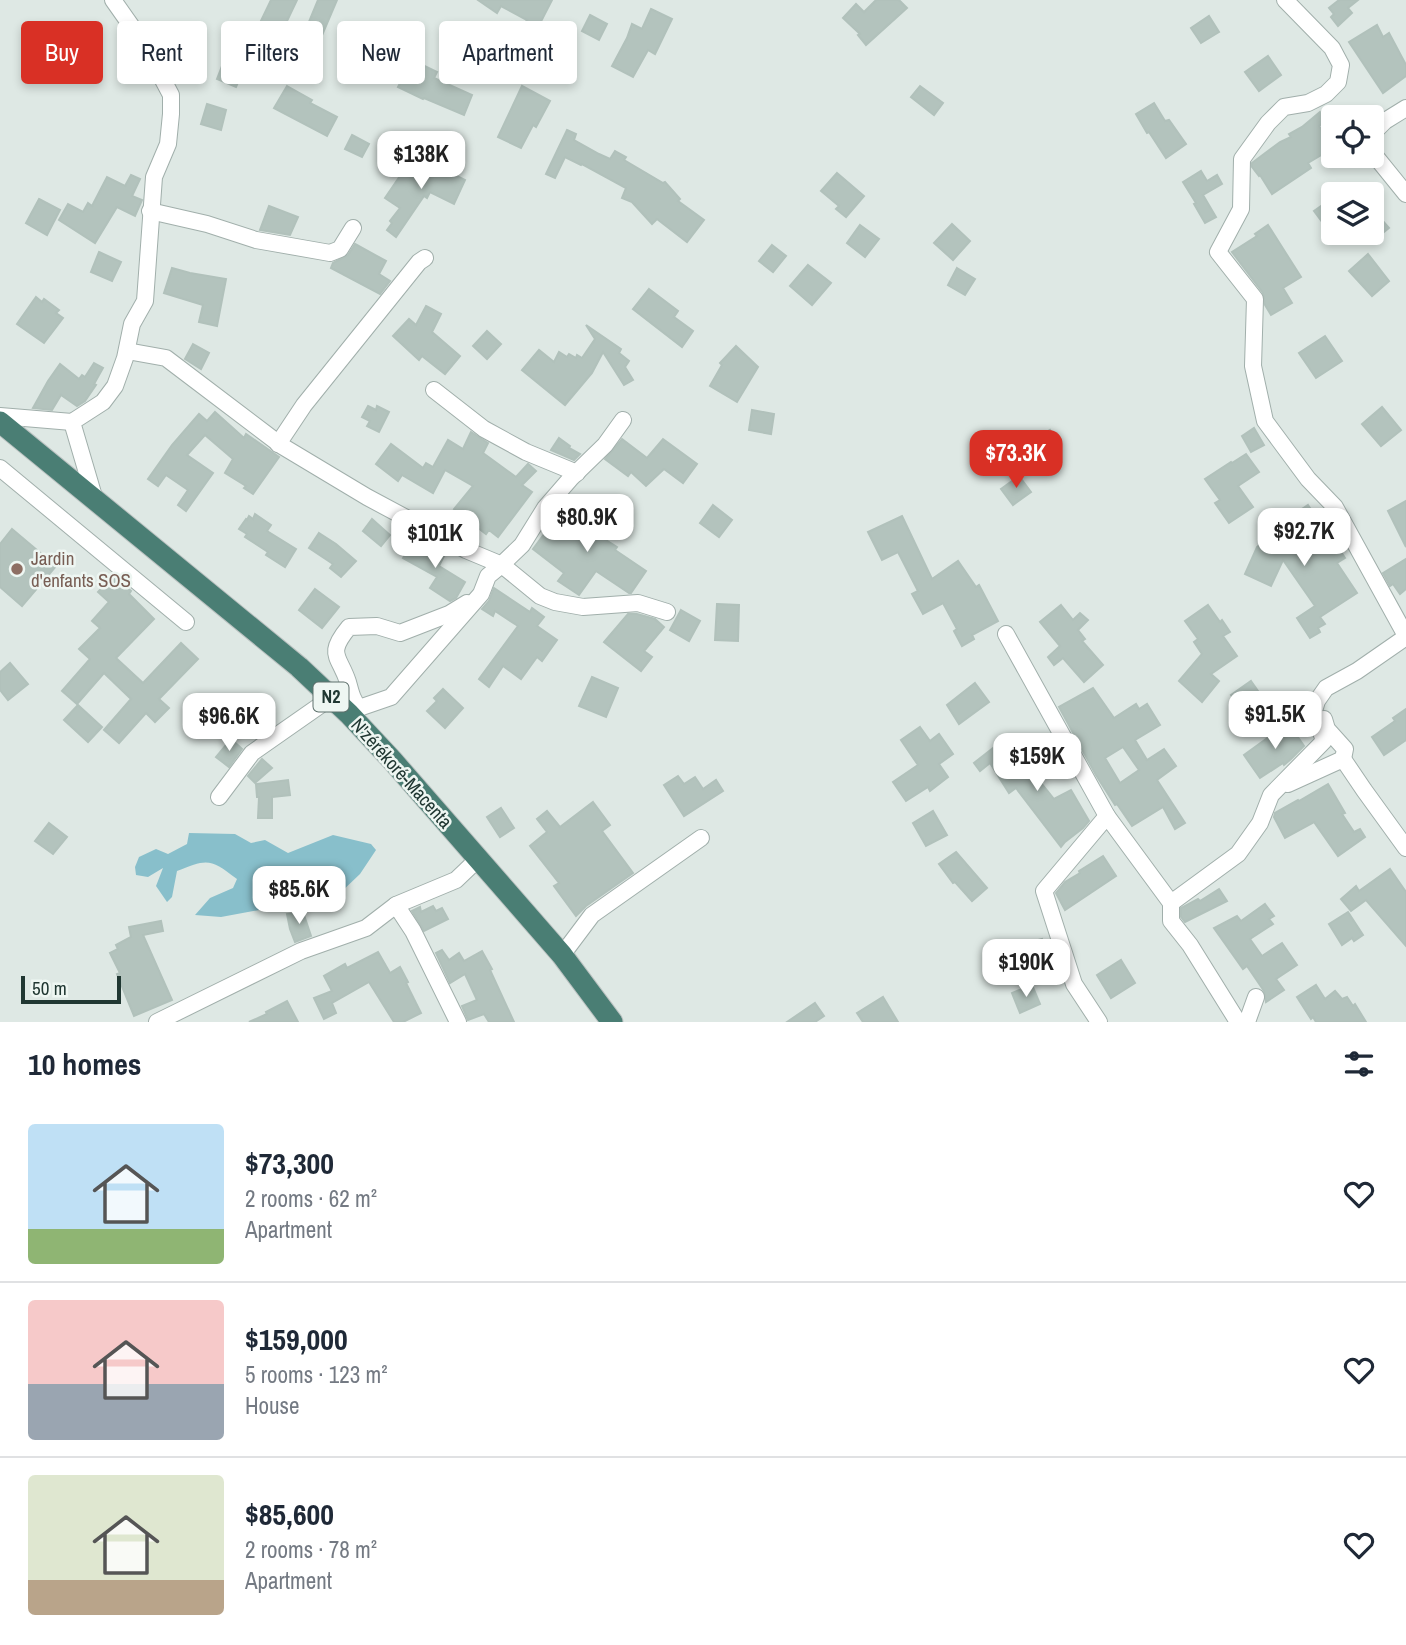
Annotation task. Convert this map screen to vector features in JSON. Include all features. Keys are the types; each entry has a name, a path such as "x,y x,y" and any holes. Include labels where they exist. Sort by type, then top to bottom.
{"highway":[{"name":"N'zérékoré-Macenta","path":"0,422 299,667 331,697 354,711 491,875 562,955 612,1022"}],"street":[{"path":"0,416 72,422 103,402 115,386 127,351 132,324 145,301 153,177 168,144 171,95 144,44 113,0"},
{"path":"1171,903 1238,854 1260,823 1271,796 1324,741 1314,711 1326,688 1357,671 1406,637 1335,507 1308,479 1265,421 1253,366 1255,299 1218,252 1241,209 1242,159 1268,123 1284,107 1308,103 1326,94 1338,82 1341,65 1332,48 1284,0"},
{"path":"1384,122 1406,108"},
{"path":"1384,167 1406,194"},
{"path":"150,211 207,224 256,240 330,253 340,249 353,228"},
{"path":"278,444 312,394 419,261 425,258"},
{"path":"127,351 166,358 278,444 367,497 466,550 502,565 540,596 583,607 638,603 667,612"},
{"path":"434,390 484,429 526,452 577,473"},
{"path":"481,594 449,614 400,634 377,626 349,627 338,641 336,659 347,681 354,711 391,697 481,594 488,576 523,545 545,508 605,445 623,420"},
{"path":"72,422 95,500"},
{"path":"2,473 186,622"},
{"path":"1006,634 1107,816 1171,903 1171,921 1238,1022"},
{"path":"219,797 251,753 331,697"},
{"path":"1317,701 1327,729 1345,750 1343,759 1406,848"},
{"path":"1280,788 1343,759"},
{"path":"1099,1022 1074,984 1044,891 1107,816"},
{"path":"562,955 592,915 701,838"},
{"path":"158,1022 301,951 366,928 396,905 456,880 478,858"},
{"path":"396,905 413,931 458,1022"},
{"path":"1247,1022 1256,997"}],"water":[{"path":"189,833 235,834 251,843 265,840 288,853 333,835 371,844 376,850 360,874 339,894 322,903 270,908 221,917 195,915 210,898 233,888 237,879 215,864 196,864 177,871 172,897 167,902 156,886 163,868 148,877 136,875 135,867 139,857 156,849 168,854 187,844"}],"building":[{"path":"271,0 297,0 287,21 261,21"},
{"path":"318,0 337,0 323,33 323,21 309,21"},
{"path":"478,0 552,0 541,21 526,21 501,6 497,13"},
{"path":"876,0 899,0 907,8 866,45 858,35 860,34 843,18 856,4 864,12"},
{"path":"1339,0 1358,0 1348,8 1352,13 1338,26 1331,17 1334,14 1329,8"},
{"path":"651,9 672,19 655,54 648,50 633,77 612,66 632,24 642,29"},
{"path":"590,15 607,24 599,40 582,31"},
{"path":"1209,16 1219,32 1201,43 1191,28"},
{"path":"1377,25 1383,37 1389,33 1406,65 1406,76 1383,93 1349,42"},
{"path":"1268,56 1281,75 1259,91 1245,72"},
{"path":"425,66 437,72 434,78 439,80 439,84 447,84 472,95 464,115 398,87 400,84 425,84"},
{"path":"287,86 312,100 310,103 337,117 327,136 274,108"},
{"path":"522,86 550,101 521,148 498,137"},
{"path":"920,86 943,103 934,115 911,97"},
{"path":"1154,103 1165,121 1169,120 1186,144 1166,158 1136,114"},
{"path":"207,104 226,110 221,130 201,124"},
{"path":"1320,112 1321,155 1308,163 1311,168 1272,194 1252,167 1252,163"},
{"path":"567,130 576,134 574,140 599,154 610,159 615,151 626,157 624,160 665,182 680,199 678,201 704,220 687,242 657,219 652,224 632,202 622,198 626,188 582,164 565,157 555,178 546,174"},
{"path":"352,135 369,144 362,157 345,149"},
{"path":"420,158 465,180 454,204 430,192 427,198 424,196 396,237 387,230 400,208 385,198 402,173 411,178"},
{"path":"1201,171 1207,181 1217,175 1222,184 1203,195 1216,217 1205,223 1183,182"},
{"path":"837,173 864,196 846,217 836,209 839,206 821,191"},
{"path":"131,175 140,179 132,196 142,200 135,216 117,207 95,243 59,220 68,204 83,212 88,203 92,206 107,177 125,186"},
{"path":"39,199 60,210 47,235 26,223"},
{"path":"269,206 298,217 290,235 260,230"},
{"path":"1321,206 1321,220 1314,211"},
{"path":"952,224 970,241 953,260 934,243"},
{"path":"860,225 879,239 865,257 847,243"},
{"path":"1268,225 1301,277 1283,288 1292,303 1271,315 1265,305 1263,293 1232,252 1257,236 1255,234"},
{"path":"355,244 386,261 379,274 390,281 380,294 331,268 333,263 348,255"},
{"path":"772,245 786,256 773,272 759,261"},
{"path":"99,252 121,262 112,281 91,272"},
{"path":"1368,254 1389,281 1372,296 1349,271"},
{"path":"808,265 831,283 812,305 790,286"},
{"path":"172,268 226,279 217,326 199,322 203,305 164,293"},
{"path":"957,268 975,279 965,295 948,285"},
{"path":"649,289 678,311 674,317 693,331 682,347 633,309"},
{"path":"36,297 42,302 44,299 59,310 56,313 63,318 44,343 17,324"},
{"path":"426,306 441,314 432,332 460,356 445,374 422,356 419,360 393,336 409,319 416,325"},
{"path":"586,325 621,349 619,353 629,361 625,367 633,380 624,385 603,352 592,373 565,405 522,370 539,350 554,362 559,352 567,357 569,354 582,358 595,339"},
{"path":"487,331 501,344 487,359 473,346"},
{"path":"1325,336 1342,361 1316,378 1299,353"},
{"path":"193,344 209,353 201,369 185,359"},
{"path":"736,346 758,367 737,402 710,386 722,365 720,363"},
{"path":"94,363 103,368 85,401 77,406 61,395 52,410 33,408 60,364 79,379 82,375 85,377"},
{"path":"368,406 376,410 377,406 389,412 379,432 367,426 370,421 362,417"},
{"path":"1382,407 1401,430 1381,446 1362,424"},
{"path":"752,410 774,414 771,434 749,430"},
{"path":"215,412 244,438 246,434 279,457 253,494 244,488 246,486 225,473 233,459 205,435 187,455 213,473 186,511 178,505 188,490 166,475 158,486 148,479 172,445 199,414 207,421"},
{"path":"1254,428 1264,445 1251,452 1242,436"},
{"path":"1050,430 1060,446 1043,457 1033,441"},
{"path":"471,432 488,443 483,453 516,477 528,464 536,471 522,485 532,492 498,537 489,530 486,534 454,509 473,486 445,470 433,493 402,475 398,481 376,464 391,444 423,468 426,463 433,467 448,440 463,449"},
{"path":"559,438 580,454 574,460 551,450"},
{"path":"622,439 647,458 663,439 697,464 683,483 664,469 646,486 631,472 628,476 605,459"},
{"path":"1246,454 1259,472 1238,486 1253,507 1229,523 1215,503 1220,500 1205,479"},
{"path":"1019,476 1031,492 1013,505 1001,489"},
{"path":"589,501 604,514 590,530 617,547 615,550 646,571 631,593 596,571 579,595 558,581 564,573 533,549 554,521 564,529"},
{"path":"1406,501 1406,547 1388,511"},
{"path":"713,505 732,520 719,537 700,523"},
{"path":"1308,505 1316,517 1300,527 1316,551 1333,540 1345,558 1337,563 1357,593 1320,617 1325,624 1318,628 1320,632 1310,638 1297,618 1315,606 1283,560 1271,586 1245,574 1257,547 1271,535 1269,531"},
{"path":"255,514 271,525 267,531 296,549 285,567 266,555 268,552 245,537 247,534 239,529 249,516 253,519"},
{"path":"902,516 932,579 958,561 976,587 979,585 998,621 972,635 974,639 962,646 954,631 957,629 943,603 923,614 912,594 918,591 898,552 882,560 868,532"},
{"path":"372,519 390,535 381,546 363,531"},
{"path":"12,529 56,566 22,606 0,587 0,544"},
{"path":"319,533 356,561 341,577 330,568 333,564 309,548"},
{"path":"412,542 420,546 423,542 445,554 439,566 465,582 456,598 450,601 430,588 437,577 403,558"},
{"path":"1406,559 1406,589 1400,594 1393,584 1390,586 1383,573"},
{"path":"113,576 131,591 129,594 154,619 116,658 143,683 181,643 198,659 159,699 169,708 155,722 146,713 119,743 104,730 131,699 104,673 77,704 62,691 90,659 79,649 100,628 92,621 109,602 98,592"},
{"path":"494,588 530,612 532,608 544,617 537,626 557,640 542,661 537,657 521,679 503,666 489,687 479,679 518,626 495,611 493,616 482,609 489,601"},
{"path":"315,589 339,607 322,628 299,610"},
{"path":"717,604 739,605 738,641 715,640"},
{"path":"1061,605 1073,620 1080,613 1088,620 1078,630 1085,639 1082,641 1103,665 1084,682 1063,658 1054,665 1048,657 1060,646 1040,622"},
{"path":"1208,605 1230,632 1223,636 1237,656 1211,674 1219,681 1202,702 1179,681 1202,654 1194,642 1198,639 1185,621"},
{"path":"681,610 700,621 689,641 670,630"},
{"path":"628,614 655,619 664,627 644,651 652,657 641,671 604,642"},
{"path":"10,663 28,684 8,700 0,690 0,672"},
{"path":"592,677 618,688 606,717 579,706"},
{"path":"1251,681 1258,691 1254,694 1259,701 1243,712 1231,695"},
{"path":"975,683 989,702 959,724 947,705"},
{"path":"1093,688 1114,718 1136,704 1139,709 1147,704 1160,725 1135,740 1147,760 1164,749 1176,766 1157,780 1185,823 1175,829 1163,807 1132,826 1096,775 1059,707","holes":["1123,747 1139,770 1120,783 1105,758"]},
{"path":"443,689 463,708 445,728 427,711 437,701 434,698"},
{"path":"78,705 102,727 88,742 64,720"},
{"path":"1406,709 1406,740 1384,755 1372,737 1395,721 1393,718"},
{"path":"1288,723 1304,746 1284,765 1283,763 1260,778 1244,755"},
{"path":"920,727 930,741 939,734 953,754 939,764 948,777 930,791 928,787 906,801 893,782 918,765 901,740"},
{"path":"1006,738 1027,774 1048,758 1054,767 1038,779 1054,799 1071,790 1089,821 1061,847 1016,788 1009,793 990,763 980,771 974,763"},
{"path":"231,739 242,749 229,767 216,757"},
{"path":"262,759 272,768 255,783 248,776"},
{"path":"678,776 684,784 695,777 703,789 716,780 723,791 684,816 664,785"},
{"path":"288,780 290,795 272,797 272,818 258,818 259,797 256,784"},
{"path":"1328,784 1354,832 1360,829 1365,837 1338,856 1314,822 1285,838 1274,817 1275,813"},
{"path":"593,802 610,825 602,831 633,873 576,916 554,886 559,883 530,846 547,832 537,819 547,811 560,827"},
{"path":"501,808 514,828 500,837 487,817"},
{"path":"933,811 947,835 926,846 913,823"},
{"path":"49,823 67,837 53,854 35,841"},
{"path":"956,852 987,888 972,901 955,882 953,883 939,864"},
{"path":"1103,856 1116,876 1065,910 1056,893 1065,882"},
{"path":"1390,869 1406,892 1406,946 1366,900 1351,911 1341,899 1356,886 1359,891"},
{"path":"1219,889 1227,901 1185,922 1181,917 1181,908 1198,899 1200,901"},
{"path":"1265,904 1274,916 1269,919 1273,924 1250,939 1262,956 1282,943 1297,965 1276,979 1284,990 1266,1002 1264,991 1247,966 1243,969 1214,928 1237,916 1241,921"},
{"path":"433,906 436,911 442,908 448,919 424,931 412,911 420,907 421,912"},
{"path":"303,912 311,936 295,942 287,914"},
{"path":"1348,912 1363,935 1342,945 1329,924"},
{"path":"161,921 163,931 143,935 172,1000 134,1016 117,974 120,973 110,953 118,949 116,945 131,937 129,927"},
{"path":"1042,939 1046,956 1019,963 1015,946"},
{"path":"442,950 449,960 459,953 464,961 482,951 514,1022 489,1022 484,1014 468,1020 462,1006 477,1000 465,974 450,983 436,953"},
{"path":"378,952 390,973 400,967 421,1013 403,1022 394,1022 369,982 332,1003 336,1013 324,1019 314,998 332,991 324,976 345,964 347,968"},
{"path":"1121,960 1135,983 1111,998 1097,975"},
{"path":"1032,985 1040,1004 1020,1013 1012,993"},
{"path":"1316,985 1325,999 1335,991 1342,999 1347,997 1353,1006 1355,1004 1366,1022 1316,1022 1313,1017 1311,1019 1297,997"},
{"path":"883,997 898,1022 863,1022 857,1013"},
{"path":"287,1001 298,1022 249,1022 267,1014 266,1012"},
{"path":"815,1003 824,1016 815,1022 787,1022"}],"place":[{"name":"Jardin d'enfants SOS","path":"17,569"}]}
